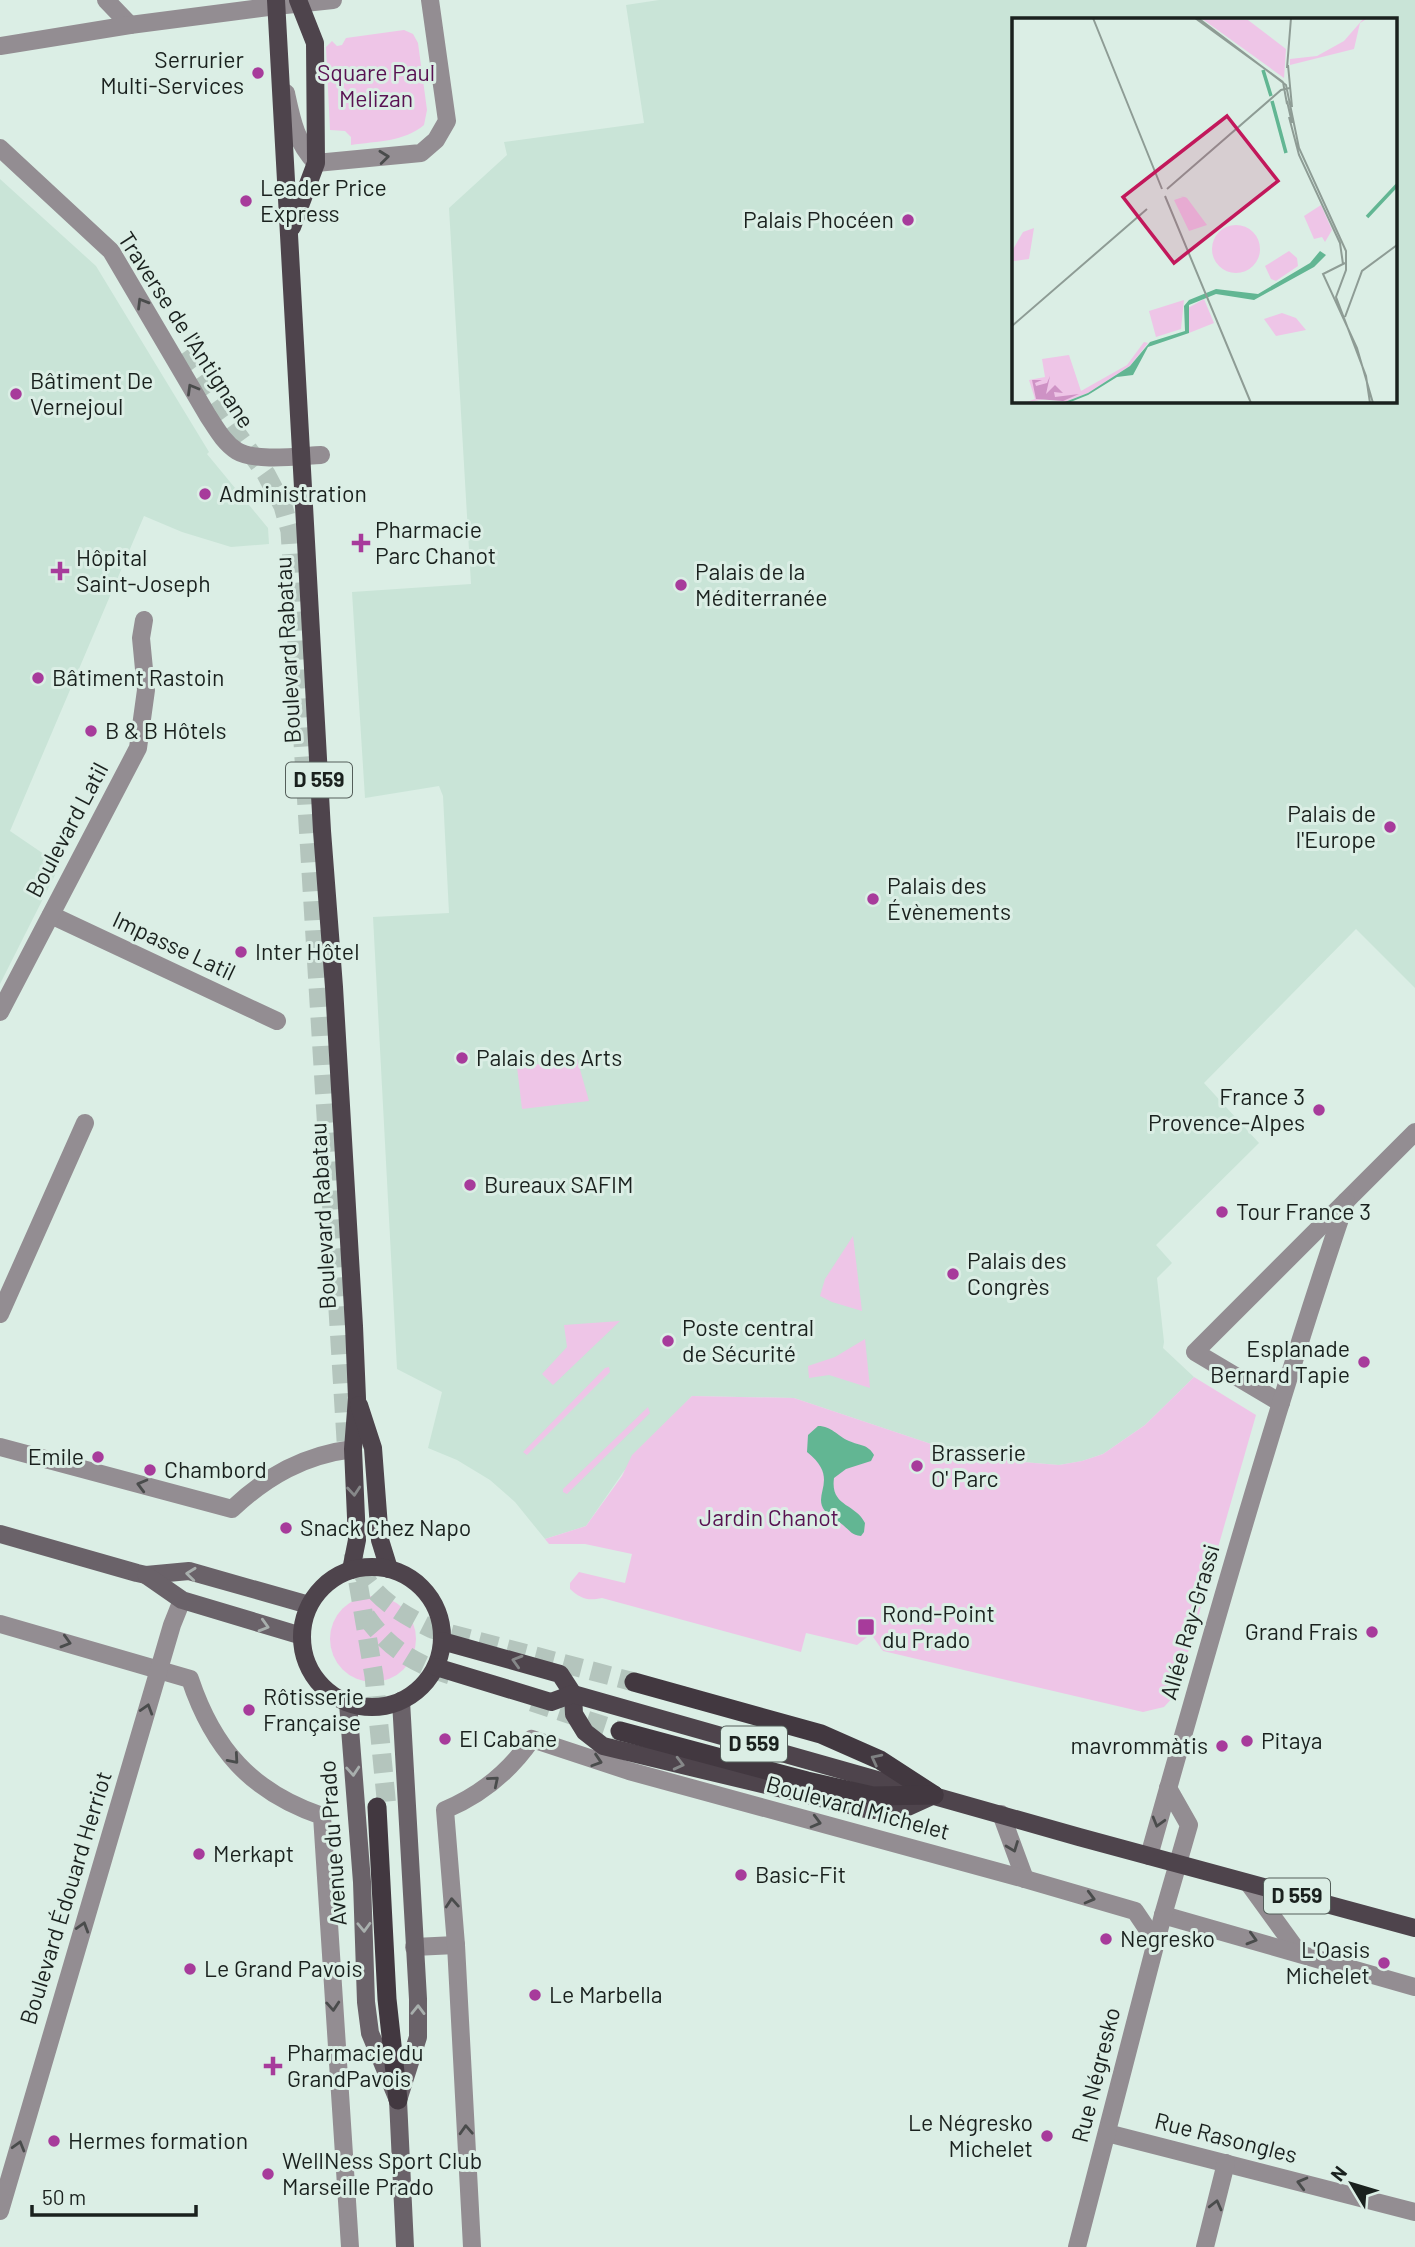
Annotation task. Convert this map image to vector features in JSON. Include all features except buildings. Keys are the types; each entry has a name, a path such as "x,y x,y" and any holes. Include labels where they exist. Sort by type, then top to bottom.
{"highway":[{"path":"634,1682 821,1734 880,1760 934,1795"},
{"path":"620,1731 807,1782 873,1796 934,1795"},
{"path":"382,1808 398,1998 398,2100"}],"main road":[{"name":"Boulevard Rabatau","path":"289,234 316,163 315,43 298,2"},
{"name":"Boulevard Rabatau","path":"276,3 357,1398 353,1449 357,1540 351,1570"},
{"name":"Boulevard Rabatau","path":"357,1398 373,1448 380,1539 389,1569"},
{"path":"0,1534 146,1575 182,1600 302,1636"},
{"path":"370,1567 389,1569 415,1581 425,1590 439,1616 442,1641 436,1667 421,1687 401,1701 384,1706 365,1707 348,1703 319,1684 307,1661 302,1636 309,1605 329,1581 351,1570 370,1567"},
{"path":"146,1575 189,1571 309,1605"},
{"name":"Boulevard Michelet","path":"442,1641 560,1674 573,1694 574,1714 585,1732 603,1746 870,1810 901,1810 934,1795"},
{"name":"Boulevard Michelet","path":"436,1667 551,1702 573,1694 1415,1928"},
{"name":"Avenue du Prado","path":"398,2100 418,2037 401,1701"},
{"name":"Avenue du Prado","path":"348,1703 370,2033 398,2100 405,2247"}],"street":[{"path":"106,0 130,25"},
{"path":"0,46 276,3 333,0"},
{"path":"316,163 421,153 436,139 447,121 430,0"},
{"name":"Boulevard Rabatau","path":"278,55 297,136 304,150 316,163"},
{"name":"Traverse de l'Antignane","path":"0,148 111,251 223,438 236,450 250,456 321,455"},
{"name":"Boulevard Latil","path":"0,1012 138,748 146,690 141,638 144,620"},
{"name":"Impasse Latil","path":"51,915 277,1021"},
{"path":"0,1314 85,1124"},
{"name":"Allée Ray-Grassi","path":"1281,1403 1195,1352 1415,1132"},
{"name":"Allée Ray-Grassi","path":"1149,1856 1281,1403 1346,1201"},
{"path":"0,1447 232,1509 283,1469 314,1457 353,1449"},
{"name":"Boulevard Édouard Herriot","path":"0,2211 182,1600"},
{"path":"0,1623 159,1670"},
{"name":"Avenue du Prado","path":"159,1670 190,1679 207,1724 217,1741 244,1771 275,1796 300,1809 322,1816 350,2247"},
{"name":"Boulevard Michelet","path":"456,1945 445,1810 484,1790 516,1762 532,1739 629,1771 1135,1911 1156,1942"},
{"name":"Rue Négresko","path":"1077,2247 1189,1825 1168,1788"},
{"path":"1001,1814 1025,1879"},
{"path":"1250,1884 1299,1953"},
{"path":"1163,1915 1415,1987"},
{"path":"414,1947 456,1945 472,2247"},
{"name":"Rue Rasongles","path":"1107,2133 1415,2212"},
{"path":"1205,2247 1226,2163"}],"shaded area":[{"path":"659,0 1415,0 1415,988 1356,929 1204,1083 1259,1143 1156,1245 1172,1263 1157,1278 1163,1348 1194,1377 1145,1425 1103,1454 1059,1465 987,1459 946,1449 794,1398 692,1396 624,1471 586,1526 545,1539 515,1502 490,1480 457,1460 428,1448 442,1392 397,1369 373,917 449,913 443,796 439,786 365,798 352,592 471,584 449,208 507,155 504,142 644,123 626,5"},
{"name":"Hôpital Saint-Joseph","path":"0,179 96,266 209,452 207,454 268,528 269,544 231,547 182,532 144,516 10,831 60,865 0,984"},
{"path":"818,1426 866,1447 874,1455 871,1461 846,1469 834,1478 839,1500 865,1523 861,1536 853,1534 829,1515 822,1505 822,1470 807,1452 808,1435"}],"green space":[{"name":"Square Paul Melizan","path":"404,30 413,34 418,43 427,110 424,125 399,138 351,145 351,137 345,131 330,130 326,47 332,41 337,46 342,45 346,38"},
{"path":"577,1059 589,1101 522,1109 517,1067"},
{"path":"853,1236 862,1311 820,1296 825,1279"},
{"path":"620,1321 553,1385 542,1374 567,1347 564,1325"},
{"path":"865,1339 870,1388 829,1375 809,1378 808,1366 835,1357"},
{"path":"609,1367 610,1372 527,1455 523,1452 605,1368"},
{"name":"Jardin Chanot","path":"1194,1377 1256,1415 1176,1694 1164,1707 1143,1712 883,1651 871,1634 857,1645 806,1633 801,1652 602,1598 585,1598 570,1589 570,1583 579,1572 625,1583 632,1554 585,1544 549,1544 545,1539 586,1526 622,1476 632,1455 692,1396 794,1398 946,1449 987,1459 1059,1465 1103,1454 1145,1425"},
{"path":"648,1407 650,1413 567,1494 563,1492 563,1489"},
{"path":"373,1596 397,1603 409,1615 416,1639 409,1663 397,1675 373,1682 349,1675 337,1663 330,1639 337,1615 349,1603"}],"tunnel":[{"path":"180,355 266,474 283,506 290,531 347,1456"},
{"path":"353,1553 374,1676 387,1808"},
{"path":"360,1568 381,1597 410,1618 432,1629 634,1682"},
{"path":"366,1616 392,1646 424,1665 450,1675"},
{"path":"532,1702 620,1731"}],"place":[{"name":"Serrurier Multi-Services","path":"258,73"},
{"name":"Leader Price Express","path":"246,201"},
{"name":"Palais Phocéen","path":"908,220"},
{"name":"Bâtiment De Vernejoul","path":"16,394"},
{"name":"Administration","path":"205,494"},
{"name":"Pharmacie Parc Chanot","path":"361,543"},
{"name":"Hôpital Saint-Joseph","path":"60,571"},
{"name":"Palais de la Méditerranée","path":"681,585"},
{"name":"Bâtiment Rastoin","path":"38,678"},
{"name":"B & B Hôtels","path":"91,731"},
{"name":"Palais de l'Europe","path":"1390,827"},
{"name":"Palais des Évènements","path":"873,899"},
{"name":"Inter Hôtel","path":"241,952"},
{"name":"Palais des Arts","path":"462,1058"},
{"name":"France 3 Provence-Alpes","path":"1319,1110"},
{"name":"Bureaux SAFIM","path":"470,1185"},
{"name":"Tour France 3","path":"1222,1212"},
{"name":"Palais des Congrès","path":"953,1274"},
{"name":"Poste central de Sécurité","path":"668,1341"},
{"name":"Esplanade Bernard Tapie","path":"1364,1362"},
{"name":"Emile","path":"98,1457"},
{"name":"Brasserie O' Parc","path":"917,1466"},
{"name":"Chambord","path":"150,1470"},
{"name":"Snack Chez Napo","path":"286,1528"},
{"name":"Rond-Point du Prado","path":"866,1627"},
{"name":"Grand Frais","path":"1372,1632"},
{"name":"Rôtisserie Française","path":"249,1710"},
{"name":"El Cabane","path":"445,1739"},
{"name":"Pitaya","path":"1247,1741"},
{"name":"mavrommàtis","path":"1222,1746"},
{"name":"Merkapt","path":"199,1854"},
{"name":"Basic-Fit","path":"741,1875"},
{"name":"Negresko","path":"1106,1939"},
{"name":"L'Oasis Michelet","path":"1384,1963"},
{"name":"Le Grand Pavois","path":"190,1969"},
{"name":"Le Marbella","path":"535,1995"},
{"name":"Pharmacie du GrandPavois","path":"273,2066"},
{"name":"Le Négresko Michelet","path":"1047,2136"},
{"name":"Hermes formation","path":"54,2141"},
{"name":"WellNess Sport Club Marseille Prado","path":"268,2174"}]}
